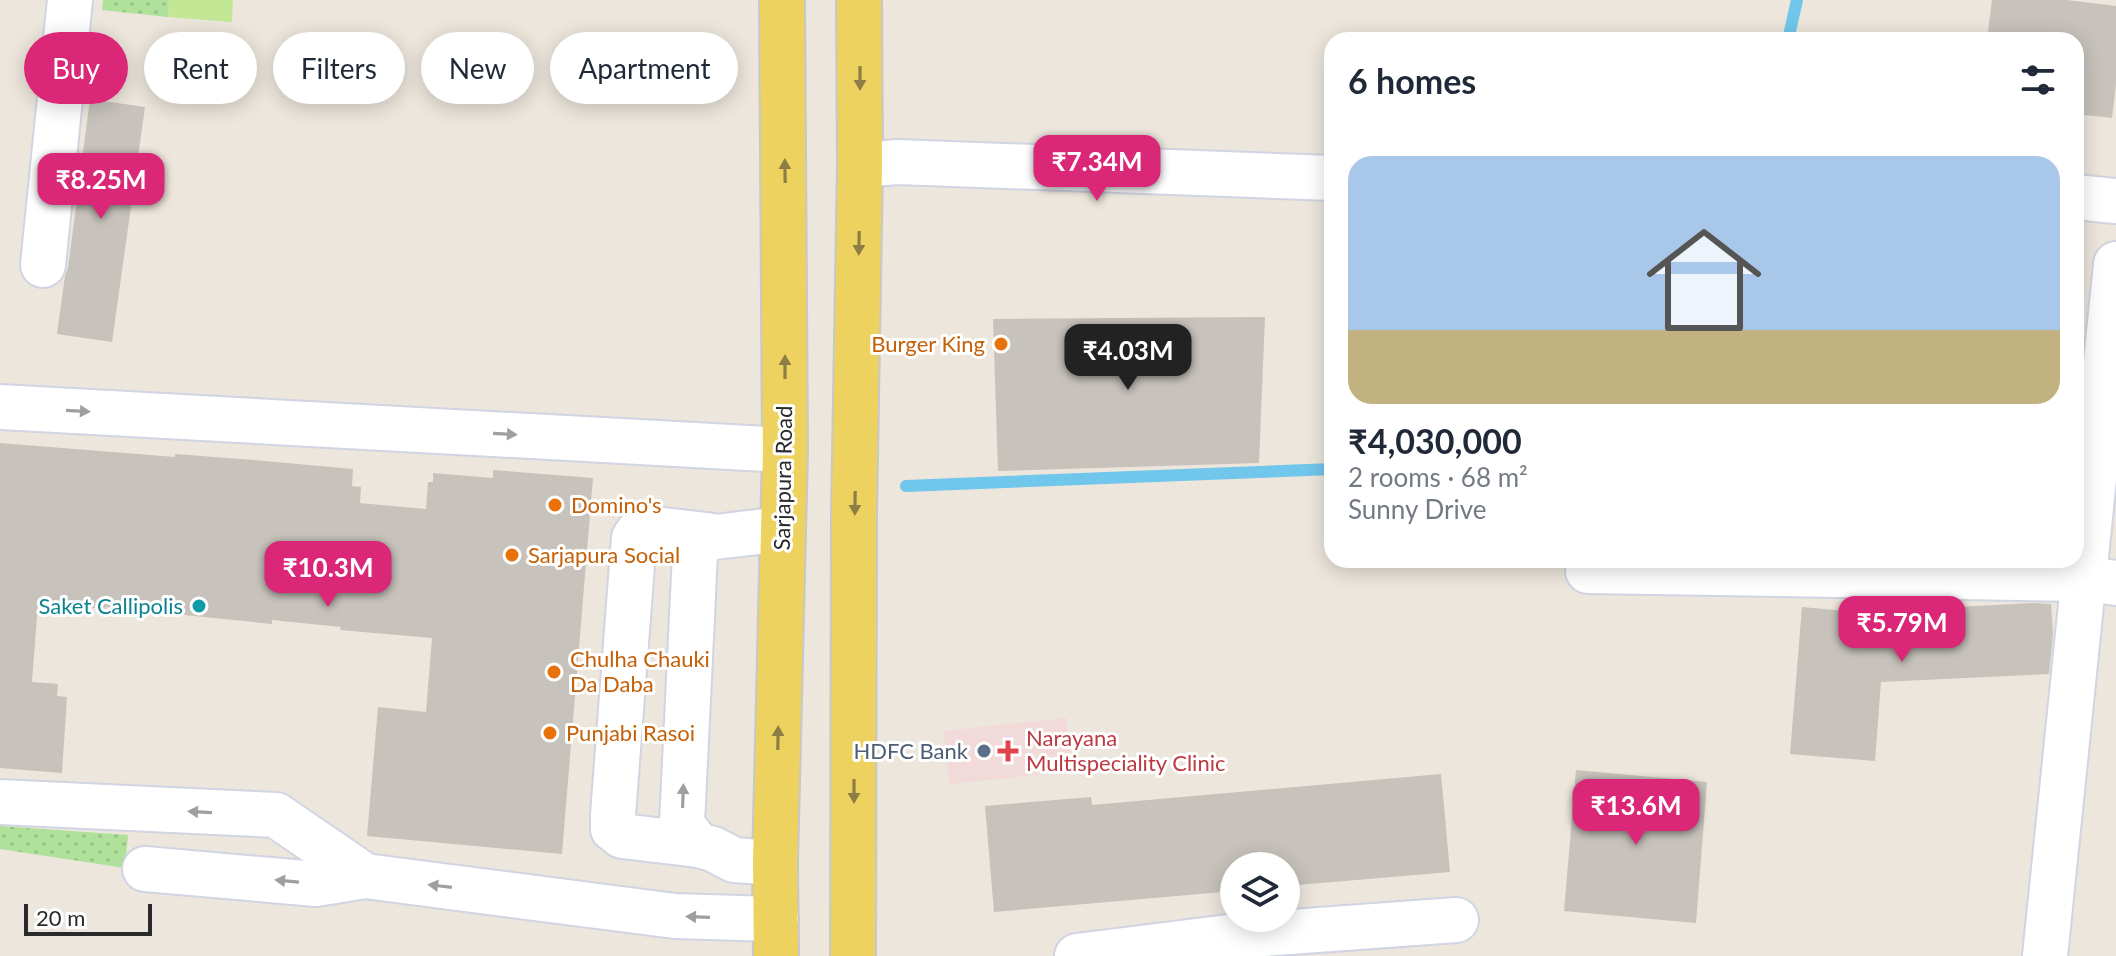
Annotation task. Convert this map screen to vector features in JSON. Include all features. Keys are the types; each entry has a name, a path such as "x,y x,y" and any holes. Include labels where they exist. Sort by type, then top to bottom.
{"main road":[{"name":"Sarjapura Road","path":"776,938 785,450 782,0"},
{"path":"853,956 859,0"}],"street":[{"path":"43,265 70,0"},
{"path":"860,165 898,162 1324,178"},
{"path":"2084,198 2116,201"},
{"path":"2045,956 2099,581 2116,264"},
{"path":"267,394 420,402 455,432"},
{"path":"0,407 785,450"},
{"path":"775,863 734,860 698,845 622,836 613,829 613,815 634,538 646,528 715,537 783,529"},
{"path":"698,845 682,821 695,554 706,535"},
{"path":"1588,571 2099,581"},
{"path":"0,802 276,815 365,876"},
{"path":"145,869 316,884 365,876 675,916 776,938"},
{"path":"1077,956 1237,946 1456,920"}],"shaded area":[{"name":"Narayana Multispeciality Clinic","path":"1066,718 1072,771 950,784 943,731"}],"green space":[{"path":"103,0 169,0 168,17 102,10"},
{"path":"169,0 233,0 232,22 168,17"},
{"path":"0,826 128,835 125,868 0,849"}],"building":[{"path":"1992,0 2067,0 2116,6 2116,84 2112,118 2084,115 2084,32 1988,32"},
{"path":"89,104 145,107 112,342 57,334"},
{"path":"1265,317 1259,463 998,471 993,319"},
{"path":"0,443 353,469 352,486 361,487 360,503 426,509 428,482 433,482 433,473 493,478 493,470 593,478 562,854 367,836 378,707 426,712 432,638 272,620 272,624 38,603 32,682 58,684 57,696 67,697 62,773 0,768"},
{"path":"2051,604 2053,634 2049,674 1881,682 1875,761 1790,754 1802,607 1901,616 1900,610"},
{"path":"1576,770 1707,782 1696,923 1564,911"},
{"path":"1441,774 1450,872 1300,885 1300,852 1220,852 1220,892 994,912 985,806 1091,797 1092,805"}],"waterway":[{"path":"1790,32 1797,0"},
{"path":"906,486 1324,469"}],"place":[{"name":"Burger King","path":"1001,344"},
{"name":"Domino's","path":"555,505"},
{"name":"Sarjapura Social","path":"512,555"},
{"name":"Saket Callipolis","path":"199,606"},
{"name":"Chulha Chauki Da Daba","path":"554,672"},
{"name":"Punjabi Rasoi","path":"550,733"},
{"name":"HDFC Bank","path":"984,751"},
{"name":"Narayana Multispeciality Clinic","path":"1008,751"}]}
